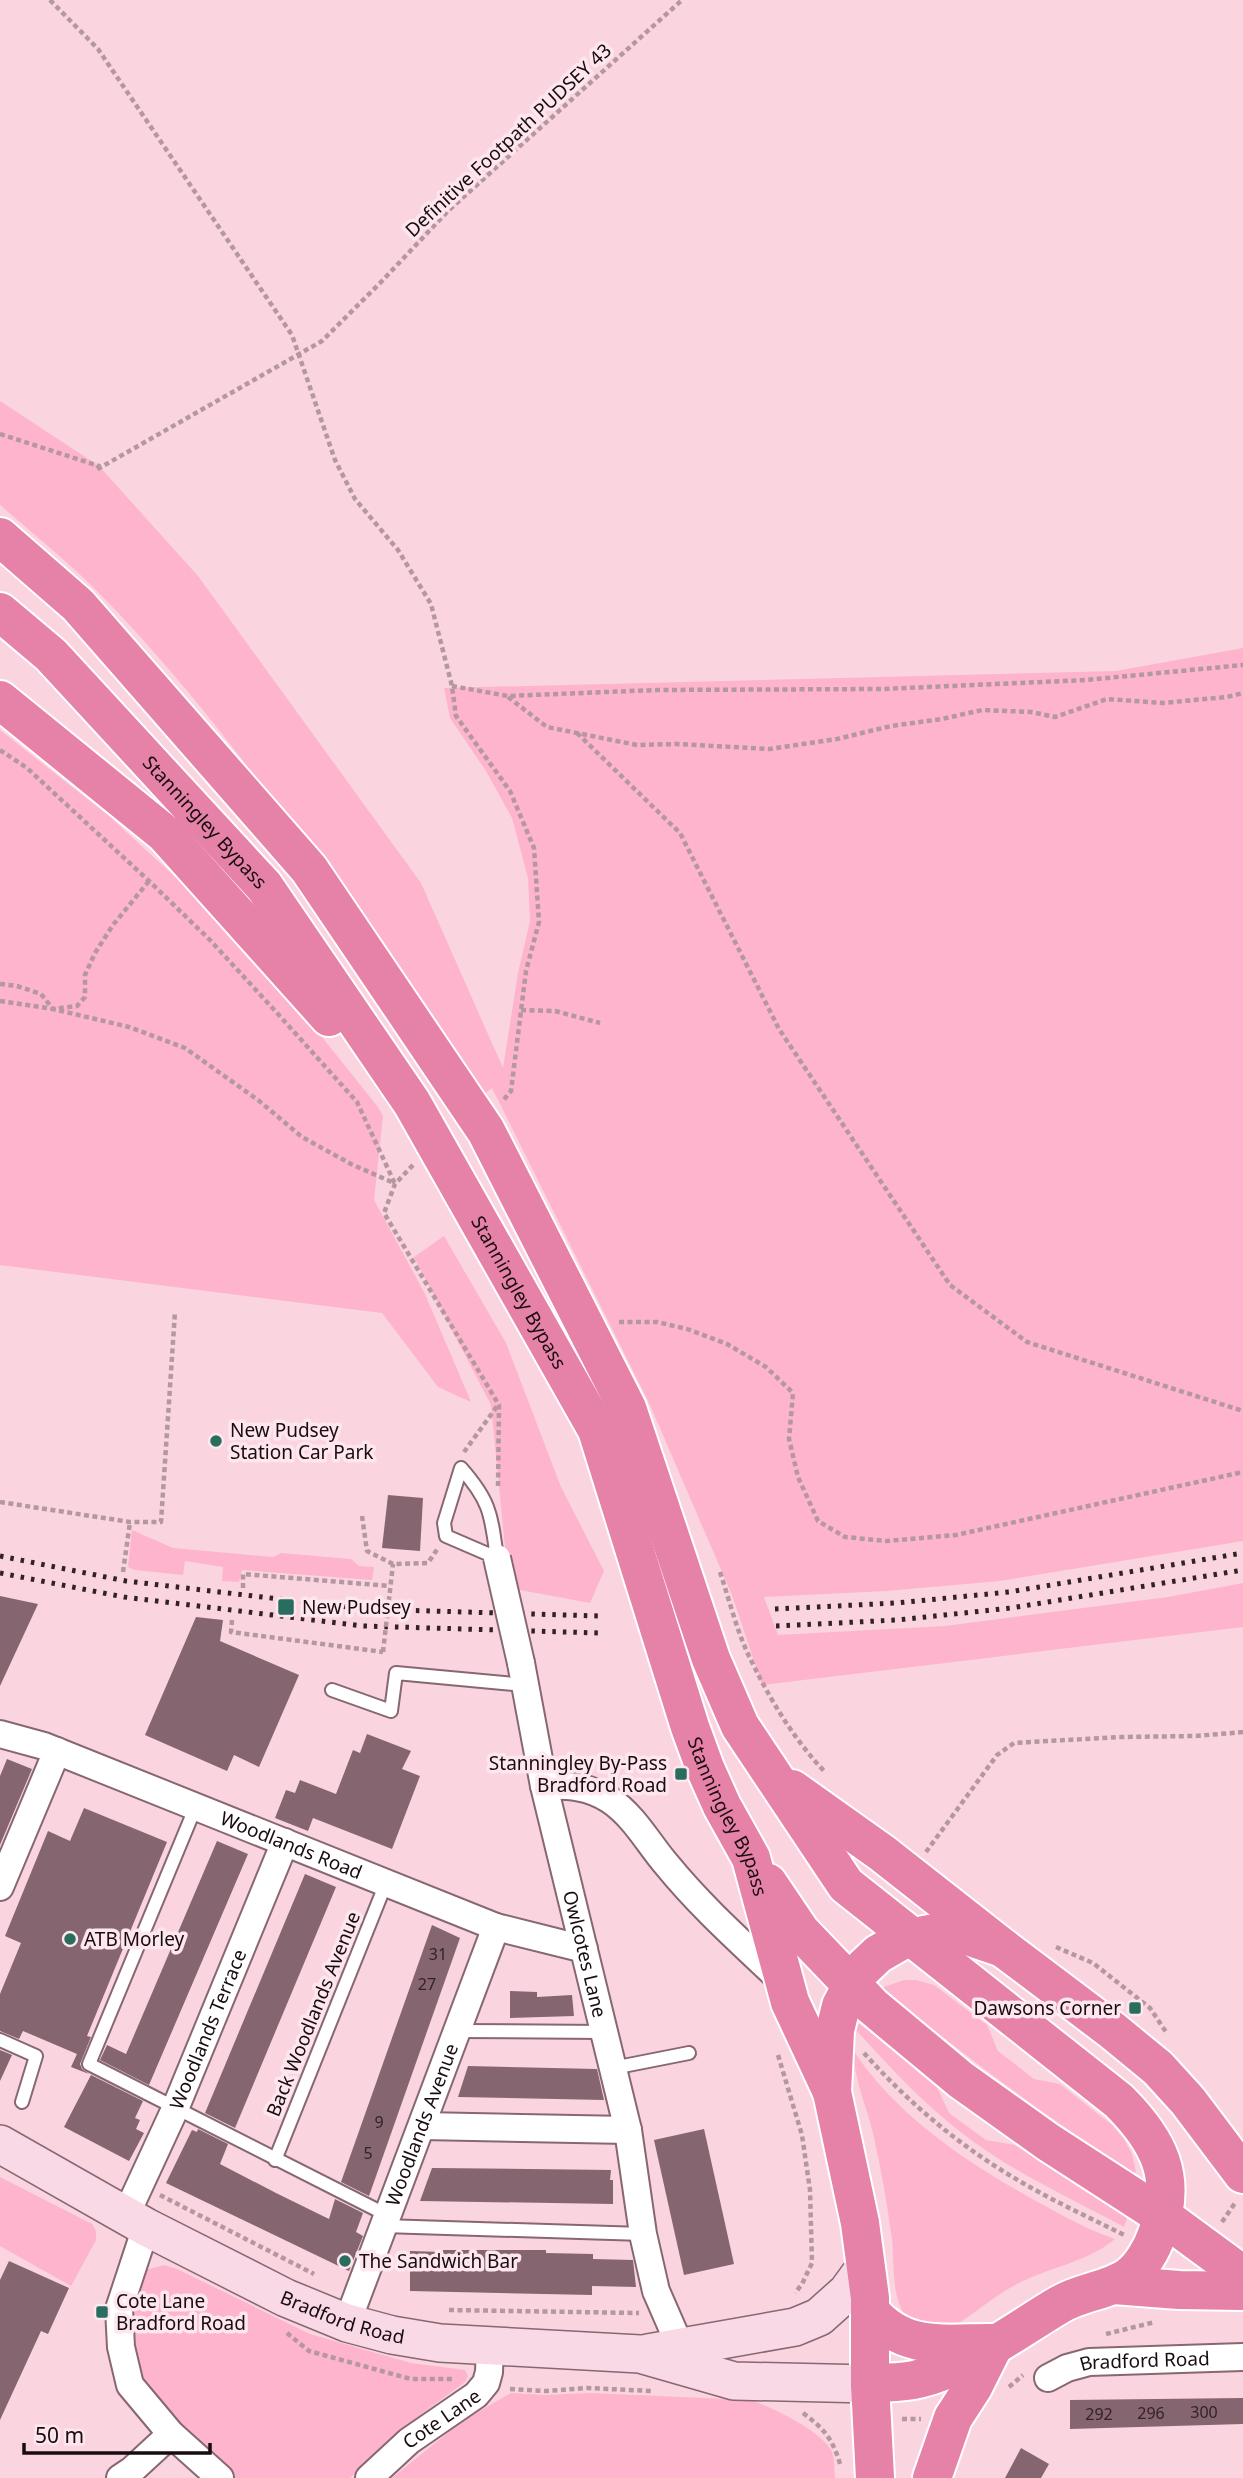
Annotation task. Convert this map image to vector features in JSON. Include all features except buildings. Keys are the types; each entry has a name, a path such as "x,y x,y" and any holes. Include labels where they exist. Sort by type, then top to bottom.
{"highway":[{"path":"0,537 78,605 309,869 486,1131 627,1408 711,1659 740,1726 846,1885 1119,2101 1138,2120 1163,2165 1167,2194 1164,2217 1153,2246 1131,2275 1114,2285 1063,2302 957,2365 917,2379 870,2384"},
{"name":"Stanningley Bypass","path":"0,611 51,655 264,886 412,1103 597,1430 693,1737 718,1797 751,1858 790,2002 832,2092"},
{"path":"0,700 174,844 338,1027 428,1150 493,1246"},
{"path":"772,1775 882,1853 1114,2031 1158,2068 1188,2101 1240,2187"},
{"path":"751,1858 801,1932 872,2006 961,2080 1048,2142 1164,2217 1243,2275"},
{"path":"875,2478 866,2266 860,2223 832,2092 835,2030 841,2006 859,1972 878,1954 904,1939 935,1933 962,1934 1003,1948"},
{"path":"1114,2285 1243,2291"},
{"path":"870,2311 881,2324 895,2334 911,2340 928,2343 996,2343"},
{"path":"932,2478 953,2418 996,2343"}],"main road":[{"name":"Bradford Road","path":"0,2144 137,2209 286,2298 352,2309 392,2335 490,2346 640,2354 734,2381 870,2384"},
{"name":"Bradford Road","path":"640,2354 794,2327 819,2317 847,2292 866,2266"}],"street":[{"name":"Owlcotes Lane","path":"497,1558 544,1786 628,2130 643,2234 656,2291 680,2346"},
{"name":"Woodlands Road","path":"0,1734 57,1751 496,1927 584,1949"},
{"path":"0,1887 57,1751"},
{"path":"544,1786 567,1785 591,1790 611,1801 633,1819 667,1865 722,1924 785,1984"},
{"name":"Woodlands Terrace","path":"137,2209 175,2109 285,1842"},
{"name":"Woodlands Avenue","path":"352,2309 496,1927"},
{"path":"422,2126 628,2130"},
{"path":"137,2209 119,2309 121,2347 130,2385 171,2434 220,2478"},
{"name":"Cote Lane","path":"369,2478 409,2441 476,2395 486,2383 490,2346"},
{"name":"Bradford Road","path":"1048,2378 1089,2362 1243,2357"},
{"path":"120,2478 171,2434"}],"lane":[{"path":"461,1462 444,1523 446,1536 497,1558"},
{"path":"461,1462 490,1512 497,1558"},
{"path":"332,1690 391,1711 396,1673 523,1674"},
{"path":"195,1806 89,2064 275,2160 385,2221 643,2234"},
{"name":"Back Woodlands Avenue","path":"275,2160 386,1883"},
{"path":"457,2031 604,2032"},
{"path":"0,2040 36,2056 22,2102"},
{"path":"613,2068 689,2053"}],"path":[{"path":"50,0 99,49 292,335 335,460 355,499 398,550 431,604 452,686 508,696 656,690 896,689 1086,680 1243,665"},
{"name":"Definitive Footpath PUDSEY 43","path":"0,434 99,466 96,470 322,341 448,211 682,0"},
{"path":"508,696 547,727 637,745 677,744 770,749 837,739 891,726 982,710 1031,712 1055,717 1107,699 1162,703 1243,693"},
{"path":"577,733 680,833 779,1030 950,1285 1027,1342 1243,1411"},
{"path":"0,750 26,767 210,940 357,1102 395,1184 302,1137 258,1100 184,1048 129,1027 53,1009 0,1001"},
{"path":"53,1009 77,1006 85,996 85,975 94,953 149,881"},
{"path":"0,984 41,994 53,1009"},
{"path":"522,1010 555,1011 600,1023"},
{"path":"0,1502 130,1522 161,1522 175,1312"},
{"path":"583,1322 657,1322 727,1344 766,1367 793,1393 789,1439 798,1477 818,1521 845,1537 886,1541 957,1535 1243,1472"},
{"path":"461,1462 499,1405"},
{"path":"362,1516 367,1551 393,1564 428,1563 446,1536"},
{"path":"123,1572 130,1522"},
{"path":"232,1620 231,1632 383,1652 393,1564"},
{"path":"719,1572 747,1651 770,1697 809,1755 826,1773"},
{"path":"243,1588 243,1574 390,1586"},
{"path":"922,1857 997,1755 1014,1743 1119,1737 1196,1737 1243,1732"},
{"path":"776,2049 802,2135 807,2162 813,2235 812,2263 802,2284"},
{"path":"878,2069 922,2111 982,2158 1046,2196 1119,2232"},
{"path":"1218,2227 1240,2187"},
{"path":"137,2209 352,2309"},
{"path":"437,2310 664,2314"},
{"path":"804,2414 821,2427 834,2444 842,2478"}],"shaded area":[{"path":"0,401 99,466 198,576 421,883 503,1068 518,973 530,921 528,878 512,818 486,771 450,718 444,688 1116,671 1243,648 1243,1541 1000,1581 886,1591 764,1597 778,1635 945,1626 1168,1597 1243,1583 1243,1627 762,1685 732,1595 650,1405 492,1088 478,1099 298,836 202,709 96,590 0,505"},
{"path":"0,730 109,816 246,942 378,1107 383,1116 374,1200 425,1294 471,1402 438,1387 382,1313 0,1265"},
{"path":"444,1236 506,1343 561,1487 604,1571 590,1603 509,1588 491,1405 414,1257"},
{"path":"132,1530 173,1548 273,1557 281,1553 351,1559 359,1566 374,1567 372,1580 242,1570 239,1582 222,1581 223,1567 185,1561 183,1575 135,1570 128,1567"},
{"path":"904,1980 934,1985 987,2025 998,2051 1034,2079 1060,2084 1112,2125 1132,2154 1136,2172 1133,2173 1006,2085 884,1989"},
{"path":"860,2024 937,2087 949,2113 986,2140 1015,2145 1127,2218 1124,2227 1018,2170 958,2130 917,2094 867,2042 855,2029 856,2025"},
{"path":"853,2050 892,2098 940,2140 1020,2192 1115,2239 1092,2254 1017,2284 954,2326 927,2325 908,2317 897,2298 884,2186"},
{"path":"0,2177 92,2224 96,2231 96,2240 71,2286 0,2246"},
{"path":"164,2265 310,2334 411,2363 465,2370 468,2376 465,2382 424,2412 350,2478 235,2478 166,2411 146,2386 136,2361 130,2334 131,2305 146,2270"},
{"path":"511,2393 589,2393 751,2400 795,2421 825,2442 834,2460 835,2478 392,2478 461,2422"}],"railway":[{"path":"775,1609 896,1603 1009,1592 1243,1553"},
{"path":"0,1556 126,1581 364,1609 599,1616"},
{"path":"776,1626 897,1620 1011,1608 1243,1570"},
{"path":"0,1573 124,1597 363,1626 599,1633"}],"place":[{"name":"New Pudsey Station Car Park","path":"216,1441"},
{"name":"New Pudsey","path":"286,1607"},
{"name":"Stanningley By-Pass Bradford Road","path":"681,1774"},
{"name":"ATB Morley","path":"70,1939"},
{"name":"Dawsons Corner","path":"1135,2008"},
{"name":"The Sandwich Bar","path":"345,2261"},
{"name":"Cote Lane Bradford Road","path":"102,2312"}]}
